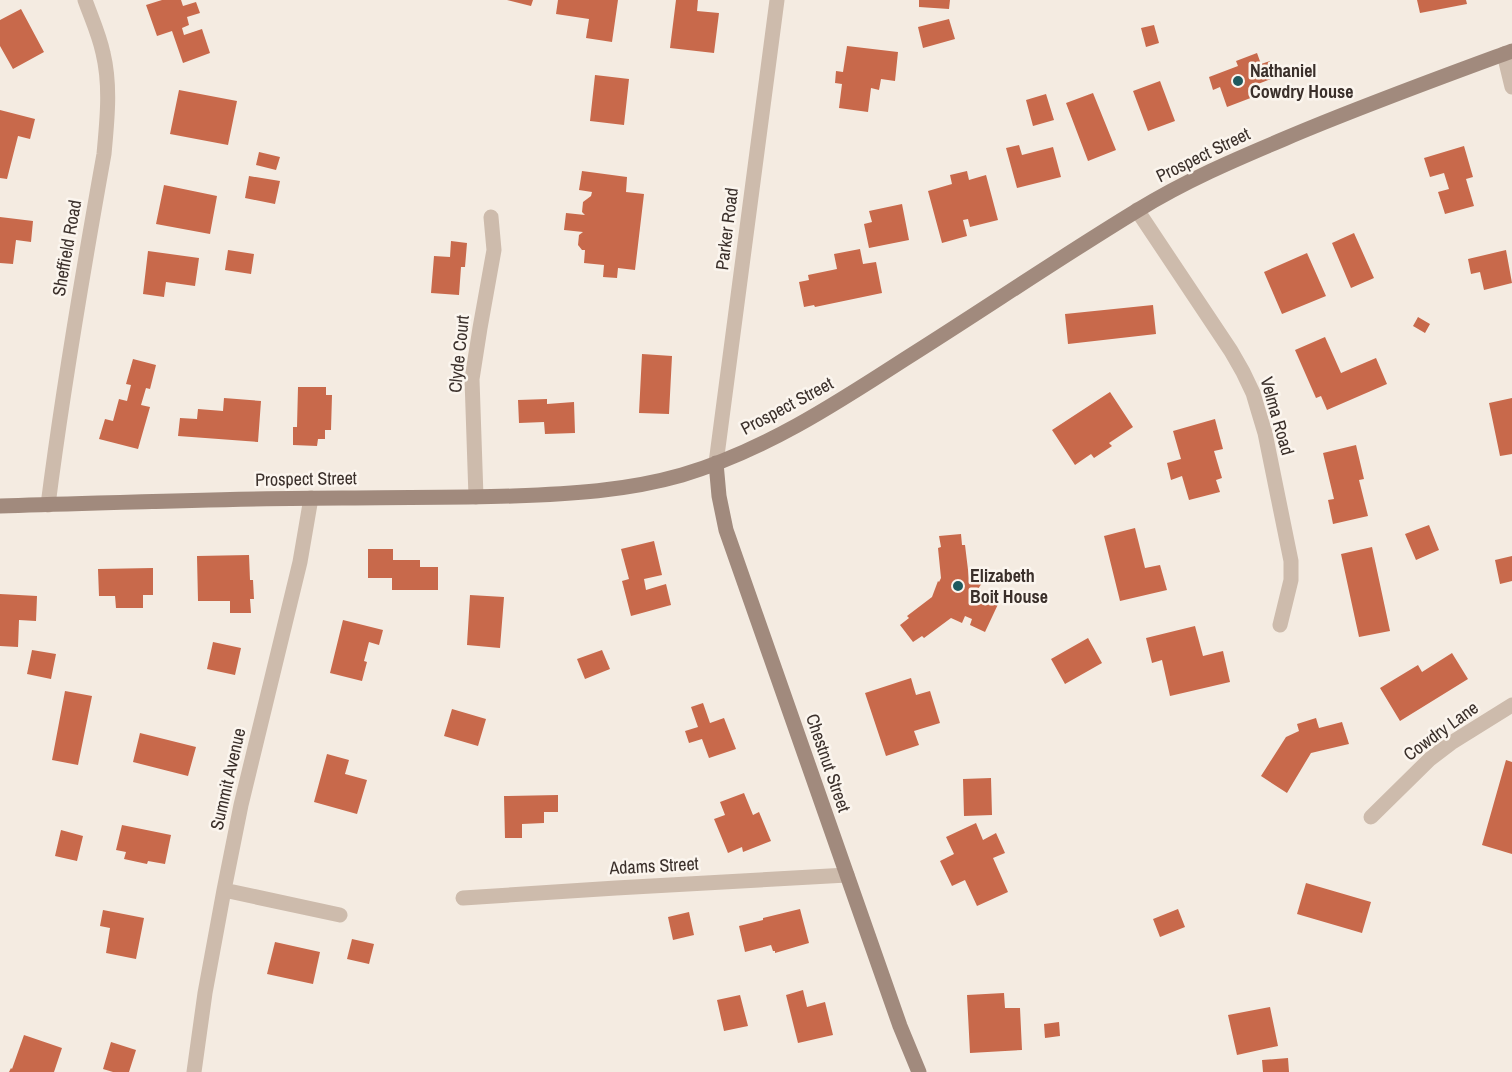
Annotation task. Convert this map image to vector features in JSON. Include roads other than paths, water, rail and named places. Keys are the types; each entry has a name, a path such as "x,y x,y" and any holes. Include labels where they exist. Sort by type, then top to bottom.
{"main road":[{"name":"Prospect Street","path":"0,506 584,493 648,484 683,474 757,446 805,422 1137,210 1191,179 1342,114 1508,52"},
{"name":"Chestnut Street","path":"716,463 718,496 726,530 906,1042 919,1072"}],"street":[{"name":"Sheffield Road","path":"48,505 78,296 104,154 108,110 103,54 85,0"},
{"name":"Parker Road","path":"716,463 777,0"},
{"path":"1508,52 1512,87"},
{"name":"Velma Road","path":"1137,210 1231,351 1253,393 1265,433 1291,561 1291,580 1280,625"},
{"name":"Clyde Court","path":"476,497 472,379 494,250 491,217"},
{"name":"Summit Avenue","path":"194,1072 205,993 224,890 300,562 311,498"},
{"name":"Cowdry Lane","path":"1371,817 1430,759 1451,743 1512,705"},
{"name":"Adams Street","path":"463,898 847,875"},
{"path":"224,890 340,915"}],"place":[{"name":"Nathaniel Cowdry House","path":"1238,81"},
{"name":"Elizabeth Boit House","path":"958,586"}]}
